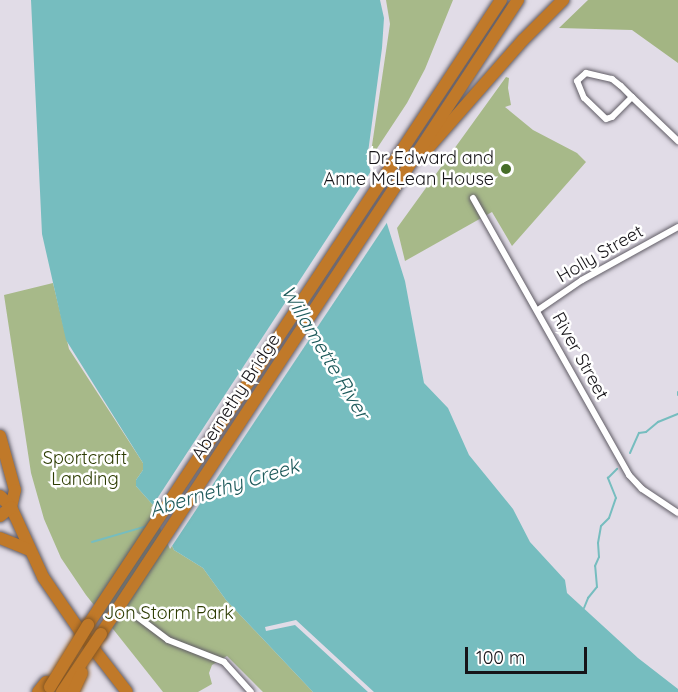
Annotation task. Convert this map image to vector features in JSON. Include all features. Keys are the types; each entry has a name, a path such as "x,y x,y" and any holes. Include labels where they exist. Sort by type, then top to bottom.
{"highway":[{"name":"Abernethy Bridge","path":"49,689 88,625 501,0"},
{"name":"Abernethy Bridge","path":"49,689 101,634 518,0"},
{"path":"407,169 562,0"},
{"path":"0,436 15,490 0,516"},
{"path":"0,496 62,606 127,692"},
{"path":"0,538 29,550"},
{"path":"73,692 101,634"}],"street":[{"path":"632,97 612,117 606,119 584,98 577,81 586,74 607,76 632,97 678,141"},
{"name":"River Street","path":"473,198 629,475 642,489 678,513"},
{"name":"Holly Street","path":"538,310 582,280 678,227"},
{"path":"135,615 168,640 224,662 251,692"}],"green space":[{"path":"386,0 453,0 425,69 407,103 370,159 390,24"},
{"path":"588,0 678,0 678,63 632,30 559,28"},
{"path":"506,77 509,78 511,105 505,107 533,130 577,153 586,162 512,246 492,212 405,261 397,228"},
{"path":"53,283 69,349 143,463 143,470 136,480 136,486 153,505 174,550 203,568 226,600 313,692 263,692 227,656 212,665 209,673 212,684 198,692 163,692 86,595 61,558 44,519 31,473 4,295"}],"water":[{"name":"Willamette River","path":"31,0 380,0 384,18 382,48 367,160 405,281 424,383 448,408 469,455 513,509 530,542 565,580 567,593 638,658 678,689 678,692 313,692 226,600 203,568 174,550 153,505 136,486 136,480 143,470 143,463 66,340 42,234"}],"pier":[{"path":"373,168 390,218 170,549 151,508"},
{"path":"296,620 374,692 368,692 295,625 266,631 265,627"}],"waterway":[{"path":"630,453 639,433 646,432 658,422 678,414"},
{"path":"584,608 588,598 597,587 595,566 599,557 598,543 601,526 609,518 616,498 608,478 617,469"},
{"name":"Abernethy Creek","path":"92,542 147,526"}],"place":[{"name":"Dr. Edward and Anne McLean House","path":"506,169"}],"park label":[{"name":"Sportcraft Landing","path":"85,469"},
{"name":"Jon Storm Park","path":"169,613"}]}
